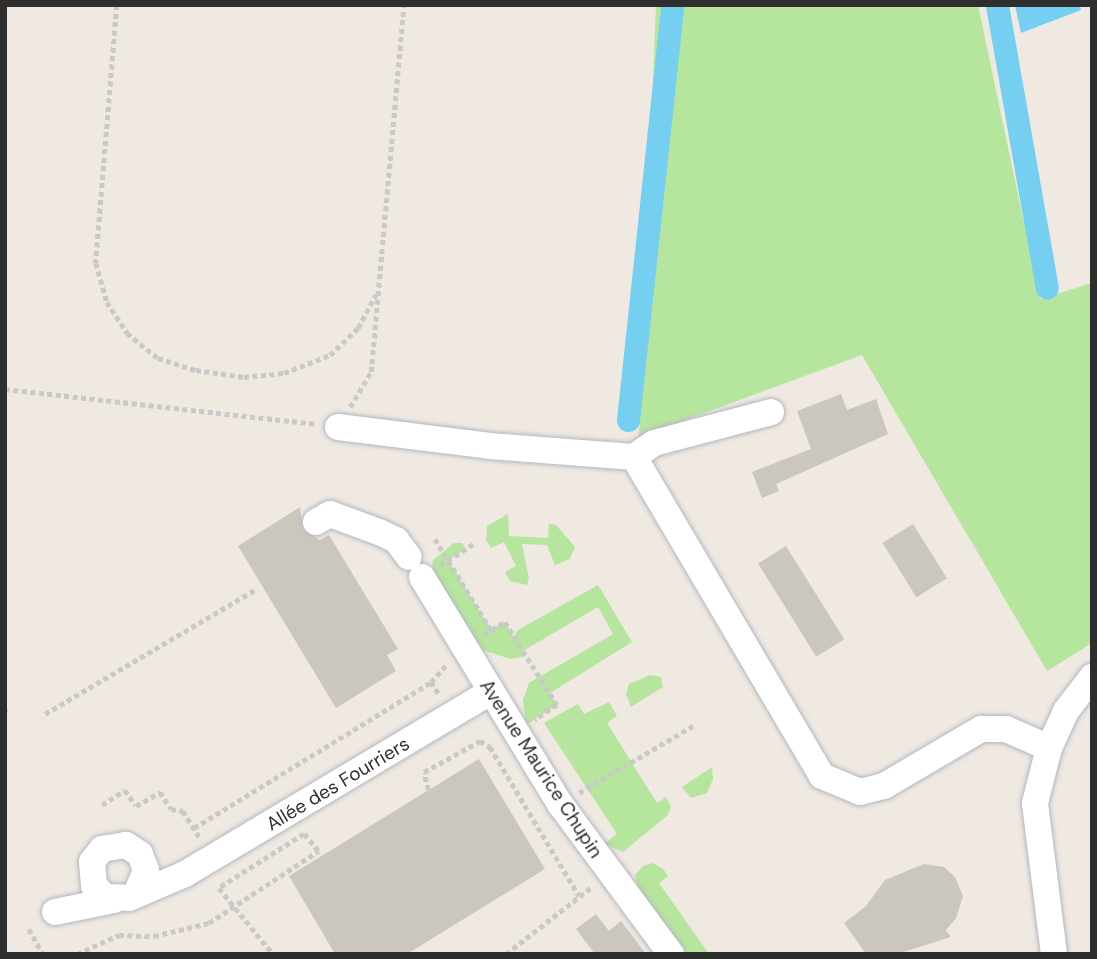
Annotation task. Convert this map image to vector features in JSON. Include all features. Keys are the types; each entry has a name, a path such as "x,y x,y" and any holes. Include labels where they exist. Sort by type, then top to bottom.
{"street":[{"path":"338,426 490,446 634,457 654,443 771,412"},
{"path":"634,457 822,776 860,792 884,786 981,729 1006,729 1049,748"},
{"name":"Avenue Maurice Chupin","path":"316,522 330,514 396,540 560,804 671,954"},
{"path":"1054,954 1034,814 1049,748 1066,711 1092,677"},
{"name":"Allée des Fourriers","path":"90,870 55,912 125,897 199,866 490,692"},
{"path":"140,854 146,870 125,897 94,886 90,870 97,854 110,845 126,845 140,854 199,866"}],"path":[{"path":"117,5 96,263 107,302 127,333 158,358 196,369 244,377 284,373 330,355 358,328 379,290"},
{"path":"5,389 338,426 371,372 404,5"},
{"path":"435,539 491,630"},
{"path":"415,567 448,560 475,543"},
{"path":"45,714 256,589"},
{"path":"194,828 431,682 462,646 505,622 557,705 490,747"},
{"path":"534,820 695,724"},
{"path":"428,790 424,772 480,741 490,747 579,896"},
{"path":"102,805 125,790 136,806 160,792 171,809 183,811 194,828 199,866 274,954"},
{"path":"77,954 119,934 154,936 187,931 235,907 318,851 304,834 219,888"},
{"path":"506,954 611,873"},
{"path":"29,929 43,954"}],"green space":[{"path":"656,5 978,5 1040,299 1092,283 1092,643 1047,671 862,355 639,437"},
{"path":"508,514 509,536 548,538 549,524 556,525 575,547 570,559 555,565 547,545 522,544 529,579 527,585 510,581 505,572 516,566 504,542 491,548 486,540 487,526"},
{"path":"454,543 462,543 466,549 448,560 491,629 505,622 514,637 518,630 598,585 632,642 550,693 557,705 526,725 523,700 529,683 613,634 598,607 523,651 526,656 510,659 483,650 432,570 433,560"},
{"path":"650,675 661,677 663,687 631,707 626,694 629,684"},
{"path":"609,702 617,716 607,723 657,803 666,797 671,806 668,815 623,852 604,844 617,834 544,723 578,704 584,714"},
{"path":"712,767 713,779 707,793 691,798 682,787"},
{"path":"653,863 668,876 659,883 709,954 687,954 637,887 635,875 643,866"}],"water":[{"path":"1015,5 1080,5 1081,10 1021,33"}],"building":[{"path":"841,394 847,410 876,399 888,434 776,484 779,491 762,498 752,472 811,449 797,411"},
{"path":"300,507 303,530 320,540 329,535 398,649 387,655 396,671 336,708 238,546"},
{"path":"913,524 947,578 916,597 882,543"},
{"path":"786,546 844,639 816,657 758,563"},
{"path":"479,759 545,869 407,954 335,954 289,876"},
{"path":"924,864 944,867 955,877 963,896 956,918 946,930 951,937 897,954 866,954 844,923 866,906 885,880"},
{"path":"596,914 609,931 621,921 646,954 595,954 576,929"}],"waterway":[{"path":"628,420 672,5"},
{"path":"997,5 1047,288"}]}
